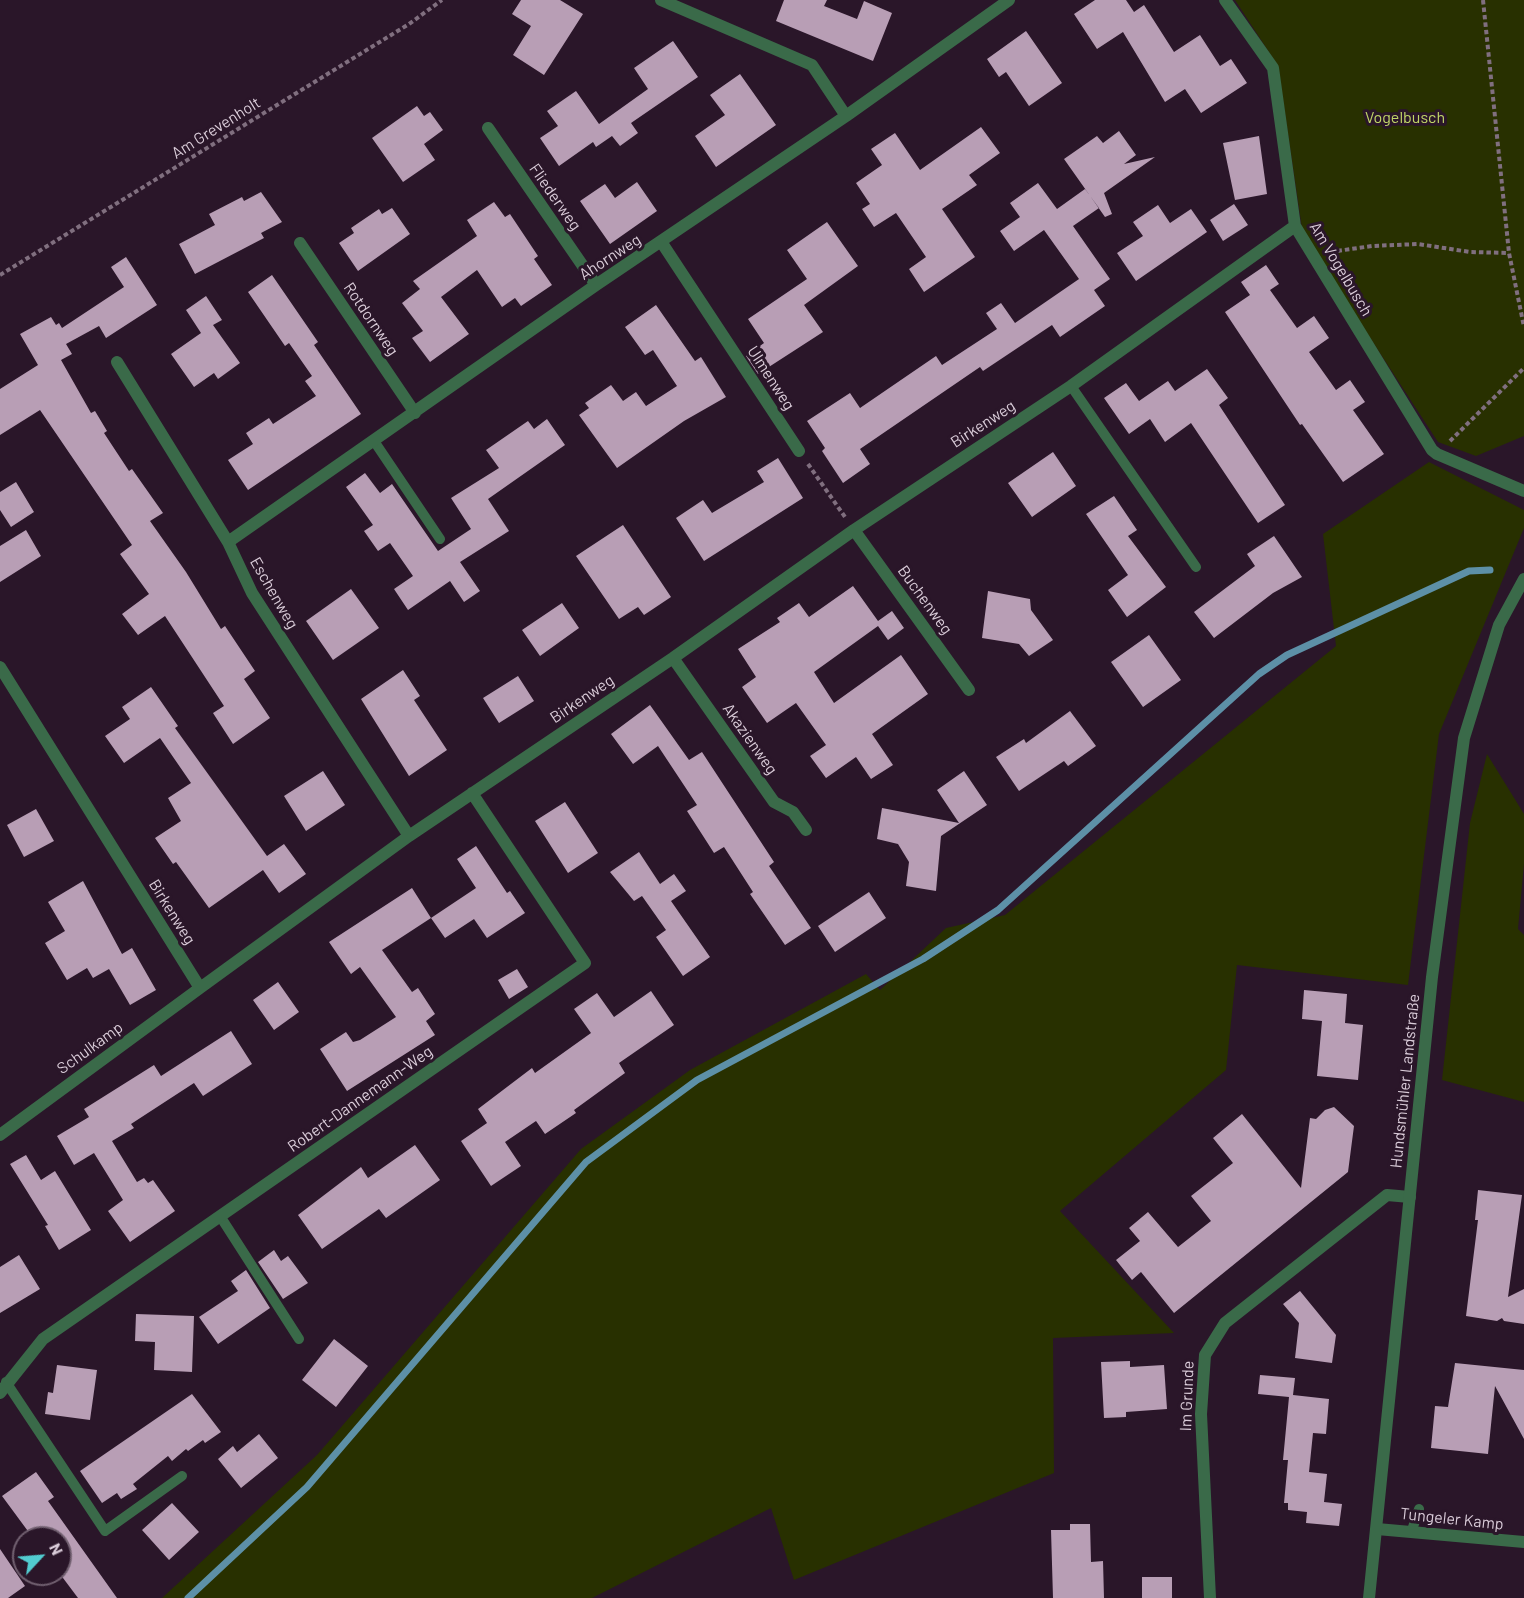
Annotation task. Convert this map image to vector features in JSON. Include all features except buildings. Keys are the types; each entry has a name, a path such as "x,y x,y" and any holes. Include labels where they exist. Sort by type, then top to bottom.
{"street":[{"path":"661,0 812,65 846,116"},
{"name":"Ahornweg","path":"228,543 596,285 662,243 846,116 1009,0"},
{"name":"Am Vogelbusch","path":"1225,0 1273,68 1295,226 1314,254 1404,407 1437,454"},
{"name":"Fliederweg","path":"488,128 596,285"},
{"name":"Birkenweg","path":"0,667 200,988 409,836 673,658 854,530 1071,386 1295,226"},
{"name":"Rotdornweg","path":"300,243 415,413"},
{"name":"Ulmenweg","path":"662,243 799,451"},
{"name":"Eschenweg","path":"117,362 228,543 252,593 409,836"},
{"path":"1437,454 1522,486"},
{"name":"Buchenweg","path":"854,530 969,690"},
{"name":"Hundsmühler Landstraße","path":"1369,1598 1432,977 1464,738 1499,625 1524,579"},
{"name":"Akazienweg","path":"673,658 774,802 794,812 806,830"},
{"name":"Robert-Dannemann-Weg","path":"3,1388 43,1339 585,963 472,793"},
{"name":"Schulkamp","path":"0,1135 200,988"},
{"name":"Im Grunde","path":"1210,1598 1201,1414 1205,1355 1225,1323 1387,1195 1410,1197"},
{"name":"Tungeler Kamp","path":"1377,1529 1412,1530 1524,1542"}],"lane":[{"path":"1071,386 1196,567"},
{"path":"374,441 440,539"},
{"path":"220,1216 299,1339"},
{"path":"3,1388 105,1531 182,1476"},
{"path":"1412,1530 1419,1509"}],"path":[{"name":"Am Grevenholt","path":"0,275 409,24 442,0"},
{"path":"1483,0 1509,253 1524,327"},
{"path":"1314,254 1372,246 1418,244 1470,252 1509,253"},
{"path":"1437,454 1524,368"},
{"path":"799,451 854,530"}],"green space":[{"name":"Vogelbusch","path":"1235,0 1524,0 1524,436 1476,456 1438,442 1303,235 1278,66"},
{"path":"1429,462 1524,510 1524,528 1439,734 1408,985 1237,965 1226,1070 1060,1211 1174,1333 1053,1338 1054,1473 794,1580 771,1508 592,1598 162,1598 317,1455 581,1149 690,1070 866,974 880,990 946,928 1005,915 1336,646 1323,534"},
{"path":"1487,754 1524,814 1524,864 1518,929 1524,935 1524,1102 1442,1080 1470,823"}],"waterway":[{"path":"188,1598 307,1487 586,1162 697,1080 923,959 998,910 1259,674 1287,655 1469,571 1490,570"}]}
